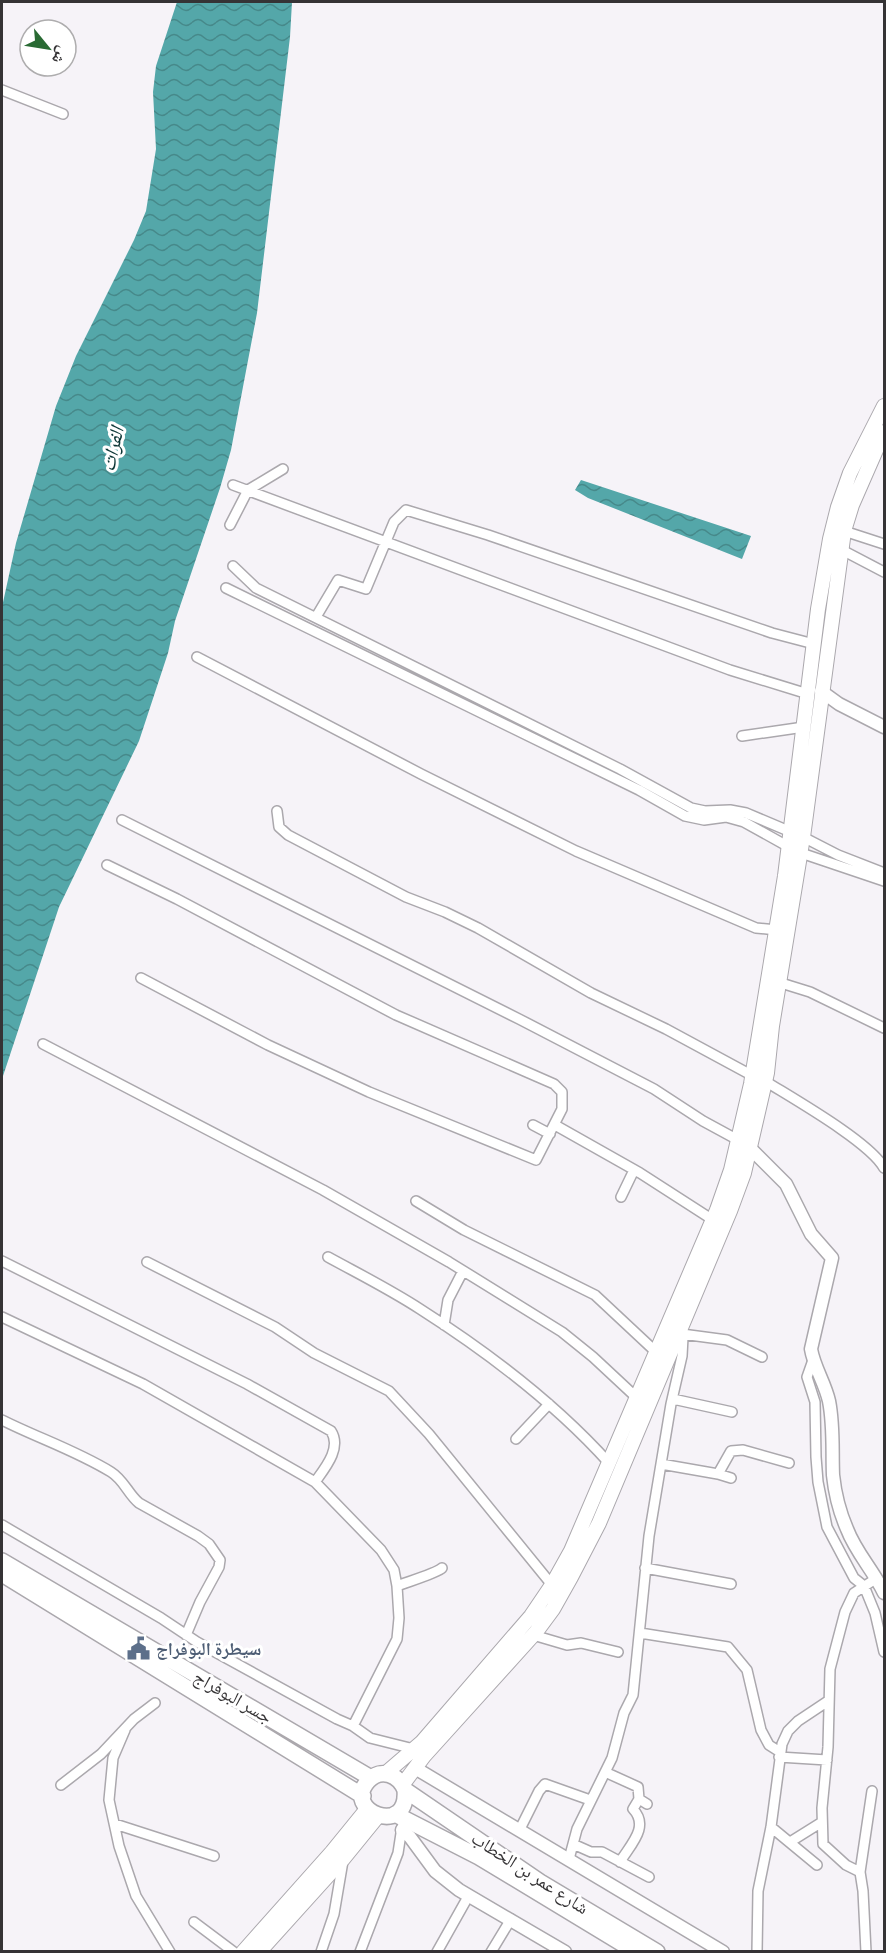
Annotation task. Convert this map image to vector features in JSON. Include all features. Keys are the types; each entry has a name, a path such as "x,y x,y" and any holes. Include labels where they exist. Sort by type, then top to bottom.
{"main road":[{"path":"797,834 804,727 815,693 814,644 828,550 838,507 850,473 885,406"},
{"path":"759,1078 779,938 795,850 815,693 844,531 852,505 884,436"},
{"path":"386,1773 414,1749 531,1616 571,1551 656,1352 690,1289 744,1173 744,1144 781,983 779,938"},
{"path":"369,1807 400,1821 404,1804 404,1787 415,1768 553,1610 599,1523 682,1332 690,1289 731,1170 744,1144"},
{"name":"جسر البوفراج","path":"2,1565 371,1778"},
{"name":"جسر البوفراج","path":"2,1565 369,1807"},
{"path":"260,1952 343,1859 369,1807 366,1783 378,1774 386,1773 393,1775 404,1787"},
{"name":"شارع عمر بن الخطاب","path":"404,1787 498,1854 657,1952"},
{"path":"243,1952 369,1807"},
{"name":"شارع عمر بن الخطاب","path":"400,1821 480,1857 636,1952"}],"street":[{"path":"2,90 63,114"},
{"path":"230,525 248,490 283,469"},
{"path":"233,485 730,670 815,693 885,727"},
{"path":"316,617 338,580 366,589 394,522 406,510 488,535 772,633 814,644"},
{"path":"844,531 885,544"},
{"path":"842,550 885,572"},
{"path":"233,566 256,588 620,769 691,808 746,813 797,834 838,855 885,873"},
{"path":"226,588 639,790 685,816 704,820 726,818 744,822 795,850 885,881"},
{"path":"197,657 421,774 576,851 779,938"},
{"path":"742,736 804,727"},
{"path":"277,811 279,827 288,835 406,897 478,928 591,993 759,1078 864,1147 885,1168"},
{"path":"122,820 519,1018 654,1089 744,1144 786,1184 811,1234 832,1258 811,1348 813,1360 825,1385 829,1401 834,1477 844,1520 862,1560 877,1578 885,1593"},
{"path":"107,865 177,899 396,1015 554,1084 562,1092 564,1100 562,1109 536,1160 369,1092 268,1045 141,978"},
{"path":"781,983 810,992 885,1028"},
{"path":"43,1044 323,1190 463,1271 562,1332 637,1398"},
{"path":"532,1125 550,1134"},
{"path":"555,1125 634,1170 713,1220"},
{"path":"621,1197 634,1170"},
{"path":"416,1201 464,1230 595,1295 656,1352"},
{"path":"328,1257 418,1308 486,1353 549,1404 609,1463"},
{"path":"2,1261 247,1384 332,1431 336,1443 315,1482"},
{"path":"147,1263 275,1327 314,1353 389,1391 450,1460 552,1585"},
{"path":"444,1325 448,1300 463,1271"},
{"path":"2,1317 143,1383 315,1482 381,1550 394,1570 398,1586 397,1639 354,1726"},
{"path":"569,1859 577,1829 605,1772 617,1743 624,1713 633,1695 645,1568 661,1464 682,1356 682,1332 727,1340 762,1357"},
{"path":"813,1360 807,1377 815,1402 818,1482 827,1527 854,1578 864,1586 875,1613 885,1652"},
{"path":"673,1399 732,1412"},
{"path":"516,1439 549,1404"},
{"path":"2,1420 112,1472 122,1480 132,1497 139,1503 209,1544 220,1560 219,1567 200,1602 186,1635"},
{"path":"816,1441 833,1447"},
{"path":"718,1474 731,1451 742,1450 789,1463"},
{"path":"661,1464 731,1478"},
{"path":"827,1527 844,1520"},
{"path":"2,1525 186,1635 337,1719 354,1726 370,1738 414,1749"},
{"path":"398,1586 419,1576 437,1572 441,1568"},
{"path":"645,1568 731,1584"},
{"path":"860,1872 846,1865 823,1844 828,1701 830,1669 845,1612 854,1593 877,1578"},
{"path":"640,1633 728,1647 747,1670 761,1730 769,1745 780,1755 826,1760"},
{"path":"533,1635 567,1645 581,1643 618,1652"},
{"path":"757,1952 758,1891 771,1827 780,1755 788,1731 798,1721 828,1701"},
{"path":"61,1785 101,1754 134,1719 155,1703"},
{"path":"125,1730 113,1758 109,1800 119,1846 136,1896 170,1952"},
{"path":"415,1768 723,1952"},
{"path":"605,1772 638,1787 643,1802 633,1809 639,1816 641,1828 620,1862"},
{"path":"520,1829 539,1791 545,1784 590,1800"},
{"path":"866,1952 860,1872 872,1791"},
{"path":"400,1821 435,1871 469,1895 562,1951"},
{"path":"360,1952 398,1853 400,1821"},
{"path":"790,1842 822,1822"},
{"path":"115,1824 214,1856"},
{"path":"771,1827 817,1865"},
{"path":"573,1844 591,1852 602,1852 649,1877"},
{"path":"321,1952 334,1914 343,1859"},
{"path":"437,1952 469,1895"},
{"path":"491,1952 512,1919"},
{"path":"194,1922 234,1952"}],"water":[{"name":"الفرات","path":"177,2 292,2 290,37 257,313 231,450 175,621 168,653 139,741 59,907 2,1079 2,607 16,543 56,406 76,356 134,240 146,211 156,149 153,92 156,66"},
{"path":"581,480 751,536 742,559 588,498 575,490"}],"place":[{"name":"سيطرة البوفراج","path":"138,1649"}]}
